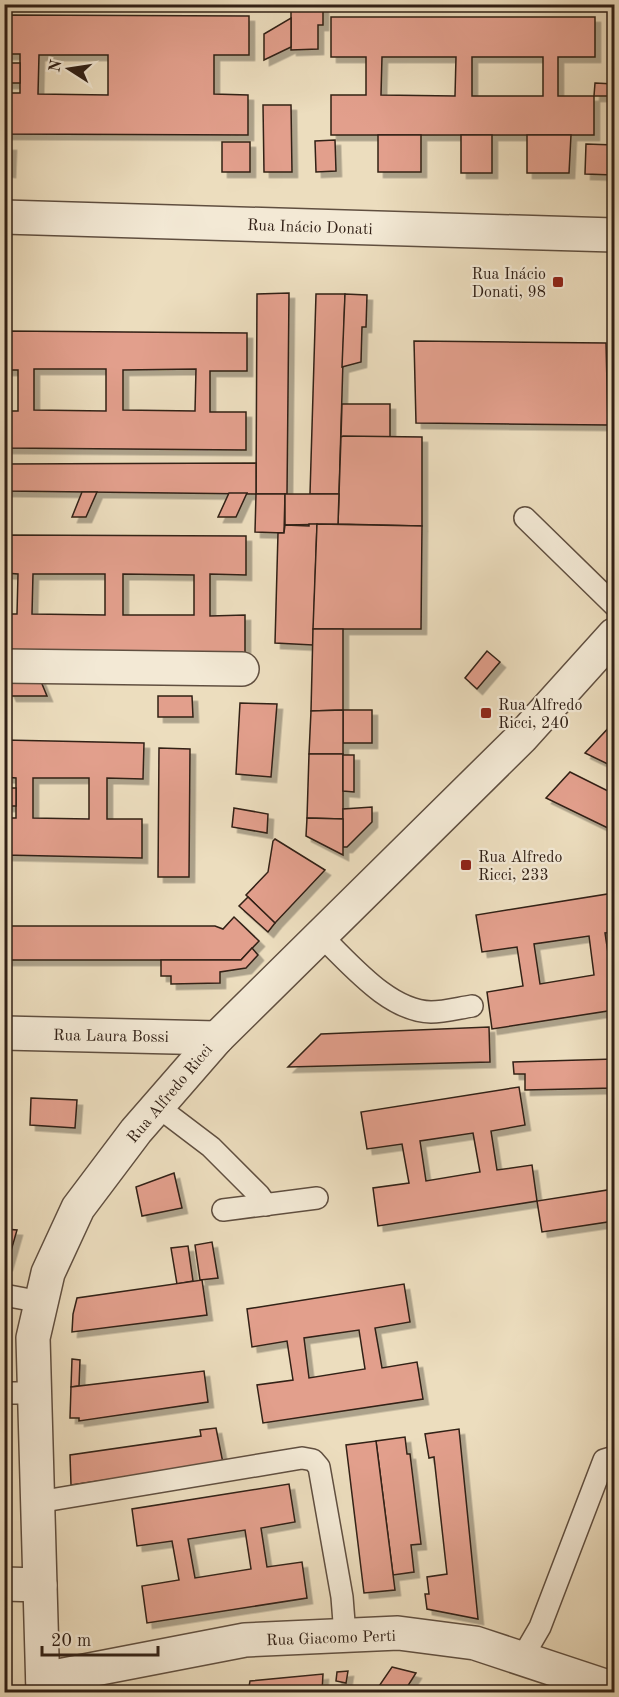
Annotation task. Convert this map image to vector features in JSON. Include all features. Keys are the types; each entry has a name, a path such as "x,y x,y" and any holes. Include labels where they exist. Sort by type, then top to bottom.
{"street":[{"name":"Rua Inácio Donati","path":"4,217 615,235"},
{"name":"Rua Alfredo Ricci","path":"43,1686 38,1503 20,1393 48,1273 78,1208 136,1131 217,1038 522,737 615,635"},
{"path":"4,666 242,669"},
{"name":"Rua Laura Bossi","path":"4,1033 217,1038"},
{"path":"4,1584 40,1585"},
{"name":"Rua Giacomo Perti","path":"43,1686 244,1640 398,1633 476,1643 615,1689"}],"lane":[{"path":"525,518 615,605"},
{"path":"320,935 385,996 407,1009 432,1012 472,1006"},
{"path":"157,1106 211,1147 259,1195 266,1205"},
{"path":"223,1210 316,1198"},
{"path":"4,1295 41,1302"},
{"path":"522,1658 540,1627 604,1460 615,1457"},
{"path":"38,1503 302,1458 313,1460 319,1467 342,1597 345,1635"}],"building":[{"path":"291,4 323,4 323,25 318,25 318,49 291,50"},
{"path":"4,15 249,16 249,55 214,55 214,94 248,95 248,135 4,134 4,93 20,93 20,54 4,54","holes":["39,55 108,55 108,95 38,94"]},
{"path":"331,17 595,17 595,57 558,57 558,96 594,96 594,135 331,135 331,95 366,95 366,57 331,57","holes":["382,57 456,57 455,96 381,95","472,57 543,57 543,96 472,96"]},
{"path":"291,18 291,47 264,60 264,34"},
{"path":"4,63 20,63 20,83 4,83"},
{"path":"595,83 614,84 614,96 594,96"},
{"path":"263,105 291,105 292,172 264,172"},
{"path":"378,135 421,135 421,172 378,172"},
{"path":"461,135 492,135 492,173 461,173"},
{"path":"527,135 571,135 569,173 527,173"},
{"path":"335,140 336,171 316,172 315,141"},
{"path":"222,142 250,142 250,172 222,172"},
{"path":"586,144 614,145 614,175 585,174"},
{"path":"4,145 11,145 10,172 4,171"},
{"path":"289,293 287,494 256,494 257,294"},
{"path":"316,294 345,294 339,494 310,494"},
{"path":"345,294 367,295 366,327 362,327 361,362 342,367"},
{"path":"4,331 247,333 247,371 210,371 210,412 246,412 246,450 4,448 4,411 18,411 18,370 4,370","holes":["34,369 106,369 106,411 34,410","196,369 195,411 123,410 123,370"]},
{"path":"414,341 606,343 608,425 416,423"},
{"path":"342,404 390,404 390,437 341,437"},
{"path":"341,437 422,437 422,526 338,524"},
{"path":"256,463 256,494 4,491 4,464"},
{"path":"82,492 97,492 86,517 72,517"},
{"path":"229,493 247,493 236,517 218,517"},
{"path":"256,494 285,494 284,533 255,532"},
{"path":"285,494 339,494 338,524 285,525"},
{"path":"309,524 317,524 313,645 275,643 278,533 284,533 285,525 309,526"},
{"path":"317,524 422,526 421,629 313,629"},
{"path":"4,535 246,536 246,575 210,574 210,616 245,615 245,653 4,652 4,614 17,614 18,574 4,573","holes":["33,574 105,574 105,615 32,614","123,574 194,575 194,615 123,615"]},
{"path":"313,629 343,629 343,710 311,711"},
{"path":"487,651 500,662 477,689 465,678"},
{"path":"37,672 47,696 11,696 4,681"},
{"path":"158,696 192,696 193,717 158,717"},
{"path":"240,703 277,704 271,777 236,774"},
{"path":"343,710 372,710 372,743 343,743"},
{"path":"343,710 343,754 309,754 311,711"},
{"path":"614,722 614,767 585,753"},
{"path":"4,740 144,743 143,779 107,778 107,819 142,819 142,858 4,855 4,818 16,818 16,778 4,777","holes":["33,778 89,778 89,819 33,818"]},
{"path":"159,748 190,749 189,877 158,877"},
{"path":"309,754 343,754 343,819 307,818"},
{"path":"343,755 354,755 354,792 343,791"},
{"path":"570,772 614,794 614,831 546,798"},
{"path":"4,788 16,788 16,806 4,806"},
{"path":"372,807 372,822 347,847 343,847 343,809"},
{"path":"234,808 268,814 267,833 232,827"},
{"path":"307,818 343,819 343,855 306,836"},
{"path":"275,839 325,870 275,923 246,895 268,872"},
{"path":"614,893 614,932 605,933 611,973 614,972 614,1010 492,1029 487,992 523,986 517,947 482,952 476,915","holes":["589,936 594,975 540,984 534,944"]},
{"path":"248,897 275,923 268,932 239,906"},
{"path":"234,917 259,941 241,960 4,960 4,926 215,926 223,929"},
{"path":"252,948 258,955 246,968 220,972 220,983 171,984 171,976 161,976 161,960 241,960"},
{"path":"489,1027 490,1062 288,1067 321,1034"},
{"path":"614,1059 614,1088 525,1090 525,1074 514,1074 513,1062"},
{"path":"519,1087 525,1125 491,1131 497,1170 532,1165 537,1201 378,1226 373,1188 409,1183 402,1144 367,1149 361,1112","holes":["473,1133 480,1172 426,1181 420,1141"]},
{"path":"31,1098 77,1100 75,1128 30,1125"},
{"path":"174,1173 182,1208 142,1216 136,1187"},
{"path":"614,1189 614,1221 542,1232 537,1201"},
{"path":"4,1229 17,1230 7,1265 4,1265"},
{"path":"212,1242 218,1278 200,1280 195,1245"},
{"path":"188,1246 193,1281 177,1284 171,1248"},
{"path":"202,1280 207,1315 72,1332 77,1298"},
{"path":"404,1284 410,1322 375,1328 382,1368 417,1362 423,1399 263,1423 257,1385 293,1380 287,1341 252,1347 247,1309","holes":["359,1330 365,1369 309,1378 304,1338"]},
{"path":"72,1359 80,1360 79,1386 71,1387"},
{"path":"204,1371 208,1402 79,1421 79,1418 70,1418 71,1387"},
{"path":"216,1428 223,1463 71,1485 70,1455 201,1436 200,1430"},
{"path":"459,1429 478,1619 427,1609 425,1594 429,1594 427,1577 447,1574 434,1457 429,1458 425,1434"},
{"path":"405,1437 407,1454 410,1454 421,1544 411,1545 414,1572 393,1575 376,1441"},
{"path":"376,1441 395,1590 364,1593 346,1445"},
{"path":"289,1484 295,1522 261,1528 267,1567 302,1562 307,1598 147,1623 142,1586 179,1580 172,1541 137,1546 132,1509","holes":["245,1530 251,1569 195,1578 188,1539"]},
{"path":"392,1667 416,1673 404,1692 375,1692"},
{"path":"348,1671 346,1683 336,1681 337,1672"},
{"path":"323,1674 322,1692 248,1692 250,1681"}],"place":[{"name":"Rua Inácio Donati, 98","path":"558,282"},
{"name":"Rua Alfredo Ricci, 240","path":"486,713"},
{"name":"Rua Alfredo Ricci, 233","path":"466,865"}]}
